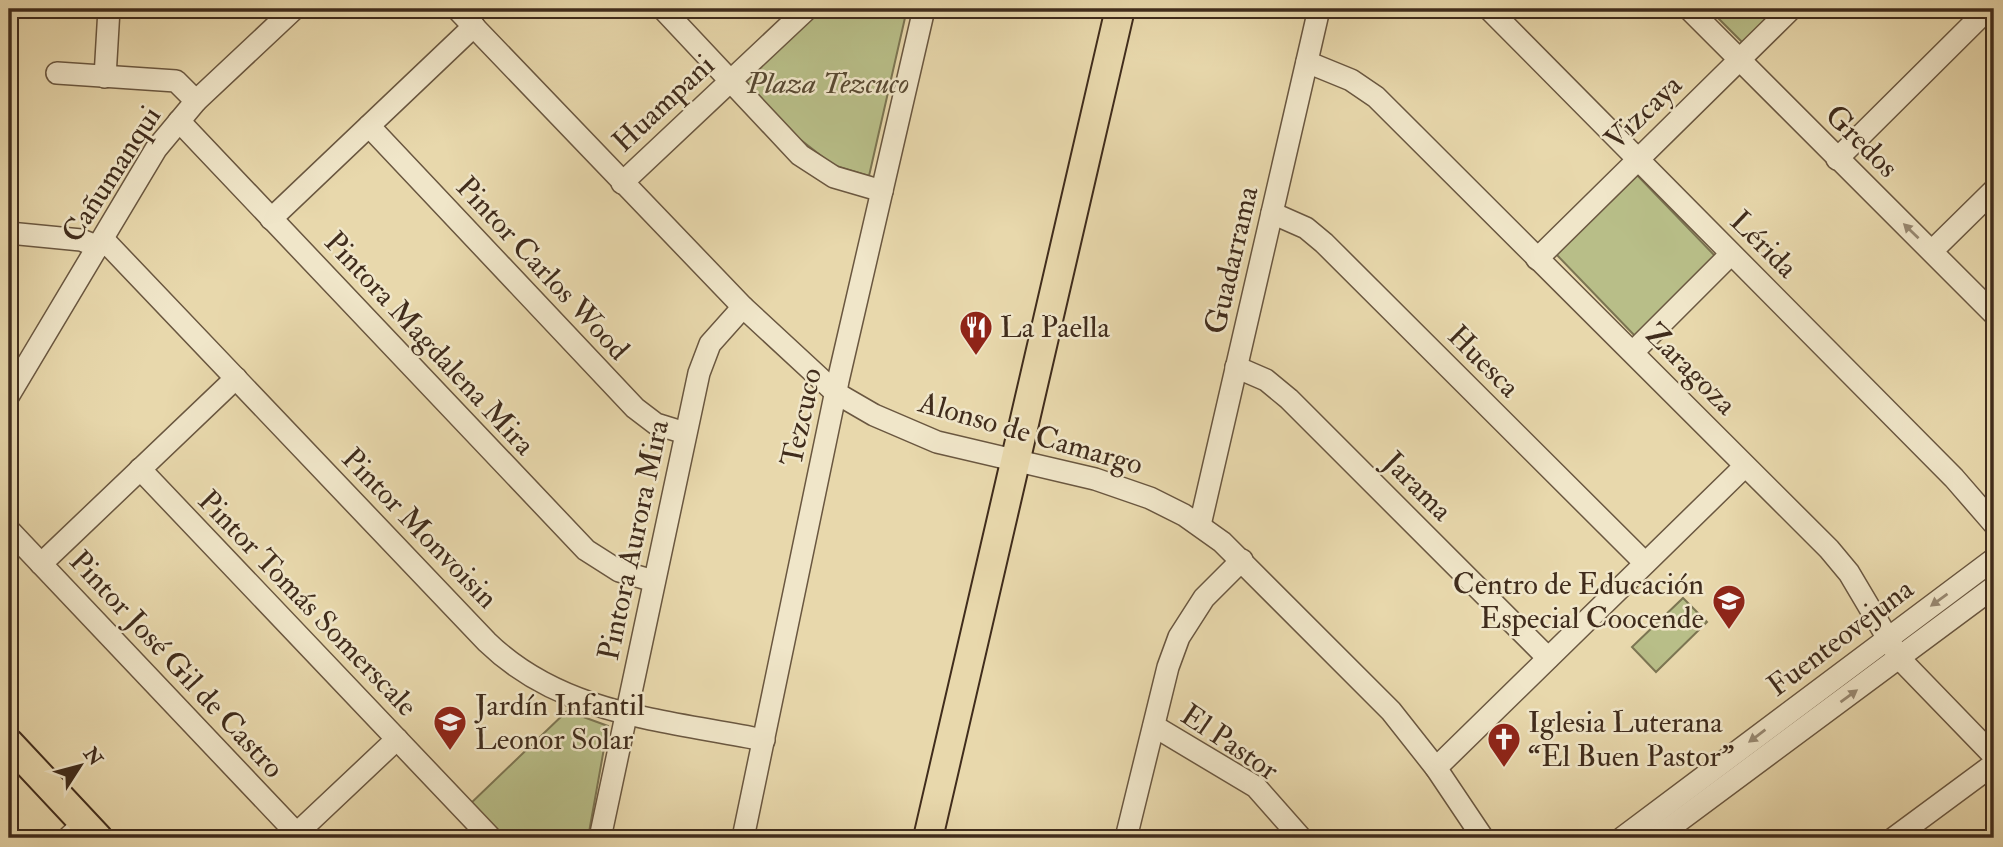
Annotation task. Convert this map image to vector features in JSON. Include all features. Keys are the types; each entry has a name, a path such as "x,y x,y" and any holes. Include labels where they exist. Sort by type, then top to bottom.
{"main road":[{"path":"928,838 1120,9"},
{"path":"9,743 83,833"}],"street":[{"path":"104,77 108,9"},
{"name":"Cañumanqui","path":"9,394 101,243 131,187 179,121 196,101 294,9"},
{"name":"Alonso de Camargo","path":"457,9 743,307 836,393 874,415 937,442 1122,488 1167,506 1200,525 1242,560 1391,711 1436,768 1483,838"},
{"path":"663,9 811,164 845,182 882,191"},
{"name":"Huampani","path":"622,183 807,9"},
{"name":"Tezcuco","path":"743,838 836,393 924,9"},
{"name":"Guadarrama","path":"1200,525 1319,9"},
{"name":"Lérida","path":"1489,9 1954,478 1994,524"},
{"name":"Gredos","path":"1689,9 1836,159 1994,314"},
{"name":"Vizcaya","path":"1537,259 1791,9"},
{"path":"1836,159 1988,9"},
{"path":"271,219 474,26"},
{"name":"Zaragoza","path":"1307,62 1351,80 1376,97 1839,560 1900,659 1994,757"},
{"path":"57,73 176,80 196,101"},
{"name":"Pintora Magdalena Mira","path":"179,121 586,550 619,571 654,581"},
{"name":"Pintor Carlos Wood","path":"369,126 635,408 656,424 685,433"},
{"path":"1931,251 1994,190"},
{"name":"Huesca","path":"1272,214 1306,228 1324,243 1645,564"},
{"path":"9,233 101,243"},
{"name":"Pintor Monvoisin","path":"101,243 236,378 503,658 556,692 627,712 764,740"},
{"path":"1633,352 1731,254"},
{"name":"Pintora Aurora Mira","path":"600,838 703,358 717,334 743,307"},
{"name":"Jarama","path":"1236,367 1266,380 1289,399 1548,658"},
{"path":"41,564 236,378"},
{"path":"1436,768 1745,466"},
{"name":"Pintor Tomás Somerscale","path":"140,469 491,838"},
{"name":"Pintor José Gil de Castro","path":"9,530 297,837"},
{"name":"Fuenteovejuna","path":"1622,838 1994,559"},
{"path":"1126,838 1168,667 1182,630 1203,598 1242,560"},
{"name":"Fuenteovejuna","path":"1656,838 1994,587"},
{"name":"El Pastor","path":"1154,726 1256,787 1301,838"},
{"path":"297,837 397,739"},
{"path":"1894,838 1994,764"}],"green space":[{"name":"Plaza Tezcuco","path":"817,9 907,9 869,176 833,165 788,130 742,81"},
{"path":"1709,9 1780,9 1744,44"},
{"path":"1636,174 1716,257 1636,337 1555,253"},
{"path":"1683,598 1707,622 1656,672 1632,647"},
{"path":"567,711 608,726 588,838 501,838 469,805"}],"place":[{"name":"La Paella","path":"976,357"},
{"name":"Centro de Educación Especial Coocende","path":"1729,631"},
{"name":"Jardín Infantil Leonor Solar","path":"450,752"},
{"name":"Iglesia Luterana “El Buen Pastor”","path":"1504,769"}]}
